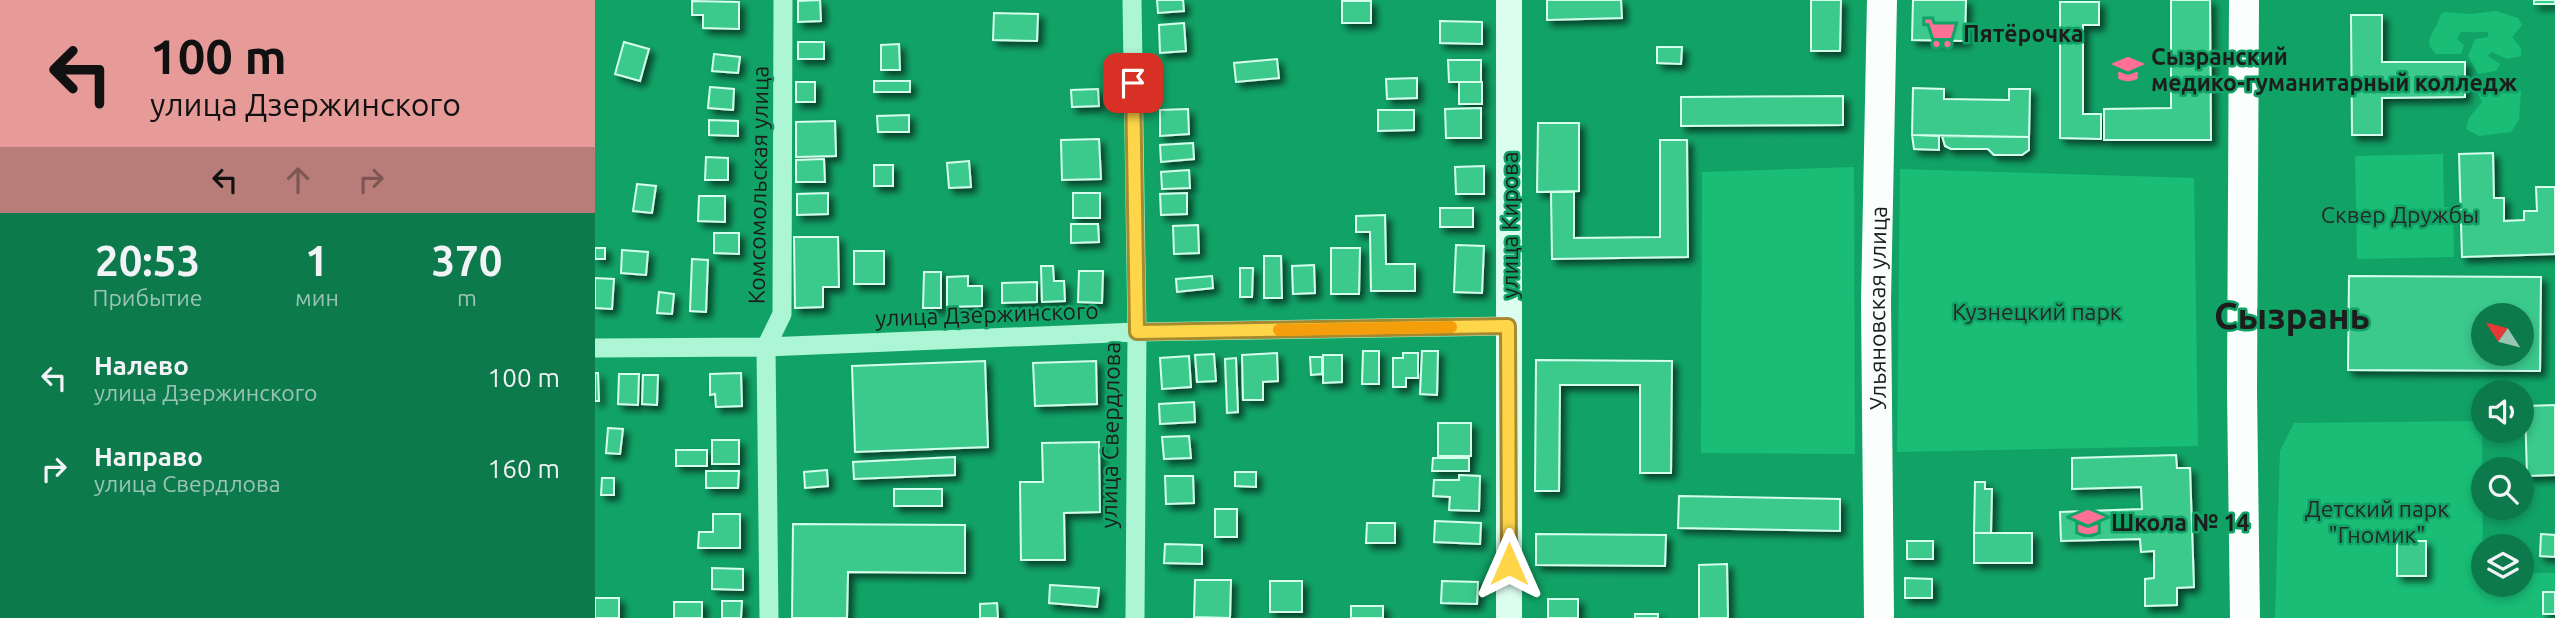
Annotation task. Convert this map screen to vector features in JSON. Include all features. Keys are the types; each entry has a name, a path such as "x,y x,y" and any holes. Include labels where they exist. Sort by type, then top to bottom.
{"main road":[{"name":"Ульяновская улица","path":"1879,618 1877,301 1881,0"},
{"path":"2244,0 2242,391 2245,618"}],"street":[{"name":"Комсомольская улица","path":"769,618 766,347 782,314 783,0"},
{"name":"улица Свердлова","path":"1132,0 1137,332 1135,618"},
{"name":"улица Кирова","path":"1509,0 1509,618"},
{"name":"улица Дзержинского","path":"595,348 766,347 1137,332 1508,326"}],"green space":[{"path":"2496,11 2518,18 2522,25 2512,37 2521,48 2521,56 2508,59 2491,52 2488,56 2500,64 2496,71 2478,74 2468,56 2475,39 2488,37 2488,32 2461,32 2457,39 2464,45 2461,54 2436,54 2430,47 2431,35 2440,15 2445,12 2471,14"},
{"path":"2482,87 2518,88 2521,91 2519,120 2511,132 2479,136 2466,129 2469,118 2482,102 2478,93"},
{"name":"Сквер Дружбы","path":"2443,154 2444,207 2453,207 2454,257 2357,259 2355,156"},
{"path":"1854,167 1855,454 1701,453 1702,172"},
{"name":"Кузнецкий парк","path":"1900,169 2194,178 2198,446 1897,452"},
{"name":"Детский парк \"Гномик\"","path":"2471,421 2471,443 2482,443 2482,457 2471,457 2471,520 2483,520 2483,534 2471,534 2471,597 2534,597 2534,573 2555,573 2555,618 2275,618 2280,451 2294,423"}],"building":[{"path":"820,0 821,21 798,22 798,1"},
{"path":"1157,0 1183,0 1184,11 1158,13"},
{"path":"1547,0 1621,0 1622,18 1547,20"},
{"path":"1811,0 1841,0 1840,51 1811,51"},
{"path":"1913,0 1966,0 1965,41 1912,40"},
{"path":"2171,0 2210,0 2211,140 2104,140 2104,109 2171,108"},
{"path":"2534,0 2555,0 2555,4 2534,4"},
{"path":"692,1 739,2 739,29 703,28 703,15 692,15"},
{"path":"1342,1 1371,1 1371,23 1342,23"},
{"path":"2060,2 2099,2 2099,25 2083,25 2083,114 2101,114 2101,139 2060,138"},
{"path":"994,13 1038,14 1037,41 993,40"},
{"path":"2351,15 2382,15 2382,62 2465,62 2465,97 2382,98 2382,135 2352,135"},
{"path":"1440,21 1482,22 1482,44 1440,43"},
{"path":"1184,23 1186,51 1160,53 1159,25"},
{"path":"624,42 649,49 640,81 615,74"},
{"path":"798,42 824,42 824,59 798,59"},
{"path":"899,44 900,70 881,70 881,45"},
{"path":"1657,47 1682,47 1681,64 1657,63"},
{"path":"714,54 740,57 738,73 712,71"},
{"path":"1277,59 1279,78 1236,82 1234,63"},
{"path":"1448,60 1481,60 1481,82 1449,82"},
{"path":"1417,78 1417,98 1387,99 1386,79"},
{"path":"874,81 910,81 910,92 874,92"},
{"path":"796,82 815,82 815,102 796,102"},
{"path":"1459,82 1482,82 1482,104 1459,104"},
{"path":"710,87 734,89 733,110 708,108"},
{"path":"1913,88 1944,89 1944,99 2009,100 2009,89 2030,89 2029,137 1912,135"},
{"path":"1098,89 1099,106 1072,107 1071,90"},
{"path":"1843,96 1843,125 1681,126 1681,97"},
{"path":"1481,108 1481,138 1446,138 1445,109"},
{"path":"1188,109 1189,134 1160,136 1160,110"},
{"path":"1378,110 1414,110 1414,130 1378,131"},
{"path":"909,115 909,132 878,132 877,116"},
{"path":"709,120 738,121 738,136 709,135"},
{"path":"835,121 836,156 796,157 796,122"},
{"path":"1538,123 1579,123 1579,191 1537,192"},
{"path":"1912,135 1939,136 1939,150 1914,149"},
{"path":"1942,136 2029,137 2029,150 2022,155 1994,155 1988,149 1951,149 1945,146"},
{"path":"1099,139 1101,179 1062,180 1061,140"},
{"path":"1660,140 1687,140 1688,257 1552,259 1551,192 1574,192 1574,238 1660,237"},
{"path":"1193,143 1194,159 1161,162 1160,145"},
{"path":"2493,153 2494,198 2504,198 2504,221 2524,220 2524,211 2537,211 2536,187 2555,187 2555,254 2462,257 2459,154"},
{"path":"706,157 728,158 728,180 705,180"},
{"path":"824,159 825,182 796,182 796,160"},
{"path":"969,161 971,187 949,188 947,163"},
{"path":"874,165 893,165 893,186 874,186"},
{"path":"1484,166 1484,194 1456,194 1455,167"},
{"path":"1189,170 1190,188 1162,189 1161,172"},
{"path":"637,184 656,186 652,213 633,211"},
{"path":"828,193 828,214 797,215 797,194"},
{"path":"1073,193 1100,193 1100,218 1073,218"},
{"path":"1187,193 1187,214 1161,215 1160,194"},
{"path":"699,196 725,196 725,222 698,221"},
{"path":"1440,208 1473,208 1473,227 1440,227"},
{"path":"1385,215 1386,264 1415,264 1415,291 1371,291 1370,232 1356,232 1356,216"},
{"path":"1071,224 1098,224 1099,242 1071,243"},
{"path":"1198,225 1199,253 1174,254 1173,226"},
{"path":"714,233 739,233 739,254 714,253"},
{"path":"794,237 838,237 839,287 823,287 823,307 795,308"},
{"path":"1456,245 1484,246 1482,293 1454,292"},
{"path":"595,248 605,248 605,259 595,259"},
{"path":"1331,248 1360,248 1359,294 1331,294"},
{"path":"622,250 648,252 646,275 621,273"},
{"path":"854,251 884,251 884,284 854,284"},
{"path":"1264,256 1281,256 1282,298 1264,298"},
{"path":"692,259 708,260 706,312 690,311"},
{"path":"1314,265 1315,293 1293,294 1292,266"},
{"path":"1041,266 1053,266 1054,281 1064,281 1065,301 1042,302"},
{"path":"1240,268 1253,268 1252,297 1240,297"},
{"path":"1079,271 1103,271 1102,303 1078,302"},
{"path":"924,272 941,272 941,308 923,308"},
{"path":"968,276 968,286 982,286 982,306 947,307 947,277"},
{"path":"1212,276 1213,288 1177,292 1176,279"},
{"path":"2349,276 2541,277 2540,371 2348,370"},
{"path":"595,278 614,279 612,309 595,308"},
{"path":"1037,282 1037,302 1002,303 1002,283"},
{"path":"659,292 674,294 672,314 657,313"},
{"path":"1363,351 1379,351 1379,384 1362,384"},
{"path":"1422,351 1438,351 1437,395 1420,394"},
{"path":"1277,353 1278,381 1263,382 1263,400 1243,400 1242,355"},
{"path":"1403,353 1418,353 1418,378 1406,378 1406,387 1393,387 1393,358 1403,358"},
{"path":"1214,354 1216,381 1197,382 1195,355"},
{"path":"1323,355 1342,355 1342,382 1323,383"},
{"path":"1189,356 1191,387 1162,389 1160,358"},
{"path":"1310,357 1322,357 1322,374 1311,375"},
{"path":"1236,358 1238,412 1227,413 1225,359"},
{"path":"1536,360 1672,361 1671,473 1640,473 1640,385 1560,385 1559,491 1535,491"},
{"path":"985,361 988,447 855,452 852,366"},
{"path":"1096,361 1097,404 1035,406 1033,363"},
{"path":"595,373 598,373 599,401 595,401"},
{"path":"741,373 742,406 716,407 715,394 710,395 710,374"},
{"path":"619,374 639,374 638,405 618,404"},
{"path":"643,375 658,375 657,405 642,404"},
{"path":"1194,402 1195,422 1160,424 1159,404"},
{"path":"2555,405 2555,475 2534,476 2534,457 2526,457 2526,443 2534,443 2534,406"},
{"path":"1438,423 1471,423 1471,456 1438,456"},
{"path":"608,428 623,429 620,454 606,453"},
{"path":"1189,436 1191,458 1164,459 1162,437"},
{"path":"712,440 739,440 739,464 712,464"},
{"path":"1099,442 1100,512 1064,513 1065,560 1021,560 1020,482 1043,482 1042,443"},
{"path":"676,450 707,450 707,466 676,466"},
{"path":"2176,455 2177,468 2190,468 2194,587 2177,588 2177,605 2145,606 2145,579 2154,578 2154,551 2141,552 2140,539 2061,541 2060,512 2142,509 2141,487 2072,489 2072,458"},
{"path":"955,457 955,475 854,479 853,462"},
{"path":"1433,458 1469,458 1469,471 1432,471"},
{"path":"827,470 828,486 805,488 804,472"},
{"path":"706,471 739,471 738,488 706,488"},
{"path":"1235,472 1256,472 1256,487 1235,486"},
{"path":"1459,475 1480,476 1479,511 1449,510 1450,497 1433,496 1434,480 1459,480"},
{"path":"1165,476 1193,476 1194,503 1166,504"},
{"path":"602,478 614,478 614,495 601,495"},
{"path":"1975,482 1985,482 1985,489 1992,489 1991,533 1974,533"},
{"path":"894,489 942,489 942,506 894,506"},
{"path":"1679,496 1840,499 1840,531 1678,528"},
{"path":"1215,509 1237,509 1237,537 1215,537"},
{"path":"713,514 740,514 740,548 698,548 699,532 713,532"},
{"path":"1435,521 1481,523 1480,544 1434,542"},
{"path":"1367,523 1395,523 1395,543 1366,543"},
{"path":"793,524 965,525 965,573 848,572 847,618 792,618"},
{"path":"1974,533 2032,533 2032,563 1974,563"},
{"path":"1536,534 1666,535 1665,566 1536,565"},
{"path":"2541,534 2555,535 2555,557 2540,556"},
{"path":"1907,541 1933,541 1933,559 1907,559"},
{"path":"2397,541 2426,541 2426,576 2397,576"},
{"path":"1165,544 1202,545 1202,564 1164,563"},
{"path":"1727,564 1728,618 1699,618 1699,565"},
{"path":"712,568 743,569 743,590 712,589"},
{"path":"1905,578 1932,579 1932,598 1905,598"},
{"path":"1195,580 1231,580 1230,618 1194,617"},
{"path":"1270,581 1302,581 1302,612 1270,612"},
{"path":"1442,581 1478,582 1477,604 1441,603"},
{"path":"1050,585 1099,588 1097,607 1049,603"},
{"path":"2543,592 2555,592 2555,614 2543,614"},
{"path":"595,598 619,598 619,618 595,618"},
{"path":"1548,599 1578,599 1578,618 1548,618"},
{"path":"722,601 742,601 741,618 722,618"},
{"path":"674,602 702,602 702,618 674,618"},
{"path":"997,603 998,618 980,618 980,604"},
{"path":"1351,606 1383,606 1383,618 1351,618"},
{"path":"1635,614 1658,614 1658,618 1635,618"}],"slow traffic":[{"path":"1279,330 1451,327"}],"place":[{"name":"Пятёрочка","path":"1940,33"},
{"name":"Сызранский медико-гуманитарный колледж","path":"2128,69"},
{"name":"Школа № 14","path":"2088,522"}],"district":[{"name":"Сызрань","path":"2292,315"}],"route":[{"path":"1133,83 1137,332 1508,326 1509,564"}]}
